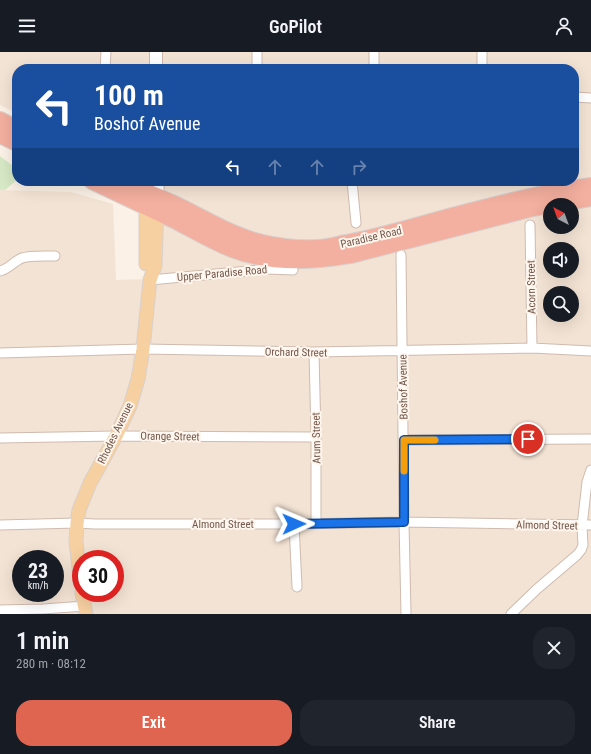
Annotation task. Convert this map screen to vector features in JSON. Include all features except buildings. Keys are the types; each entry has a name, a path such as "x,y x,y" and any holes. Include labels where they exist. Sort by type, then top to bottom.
{"highway":[{"path":"0,120 12,126"},
{"path":"0,135 12,141"},
{"path":"109,186 151,198"},
{"path":"131,186 151,198"},
{"name":"Paradise Road","path":"151,198 172,203 247,239 290,248 318,248 359,241 482,208 553,192 591,186"},
{"name":"Paradise Road","path":"151,198 213,240 233,250 265,258 289,261 329,259 351,255 543,207"},
{"name":"Paradise Road","path":"579,200 591,198"}],"main road":[{"path":"156,52 156,64"},
{"path":"151,198 156,186"},
{"name":"Rhodes Avenue","path":"77,550 76,542 79,510 90,483 116,436 130,406 138,379 143,349 150,280 155,266 151,198"}],"street":[{"path":"105,64 106,52"},
{"path":"257,52 257,64"},
{"path":"374,52 374,64"},
{"path":"482,52 482,64"},
{"path":"579,97 591,98"},
{"path":"352,186 356,223"},
{"name":"Acorn Street","path":"530,225 532,348"},
{"name":"Boshof Avenue","path":"401,255 406,614"},
{"path":"0,271 25,257 55,256"},
{"name":"Upper Paradise Road","path":"150,280 269,269 293,270"},
{"name":"Orchard Street","path":"0,353 143,349 314,352 532,348 591,351"},
{"name":"Arum Street","path":"314,352 316,523"},
{"name":"Orange Street","path":"0,438 116,436 316,438"},
{"path":"404,440 591,439"},
{"path":"511,614 581,550 587,526 587,482 591,470"},
{"name":"Almond Street","path":"0,525 77,523 294,524 404,522 587,526"},
{"path":"294,524 297,587"},
{"path":"0,610 85,610"}],"shaded area":[{"path":"0,52 591,52 591,186 290,248 135,186 579,186 579,64 12,64 12,111 0,105"},
{"path":"0,190 71,192 113,204 116,280 150,279 146,217 251,255 543,206 543,234 579,234 579,202 591,198 591,614 0,614"}],"green space":[{"path":"0,156 12,165 12,184 5,190 0,190"}],"slow traffic":[{"path":"404,471 404,440 435,440"}],"route":[{"path":"294,524 404,522 404,440 528,439"}]}
